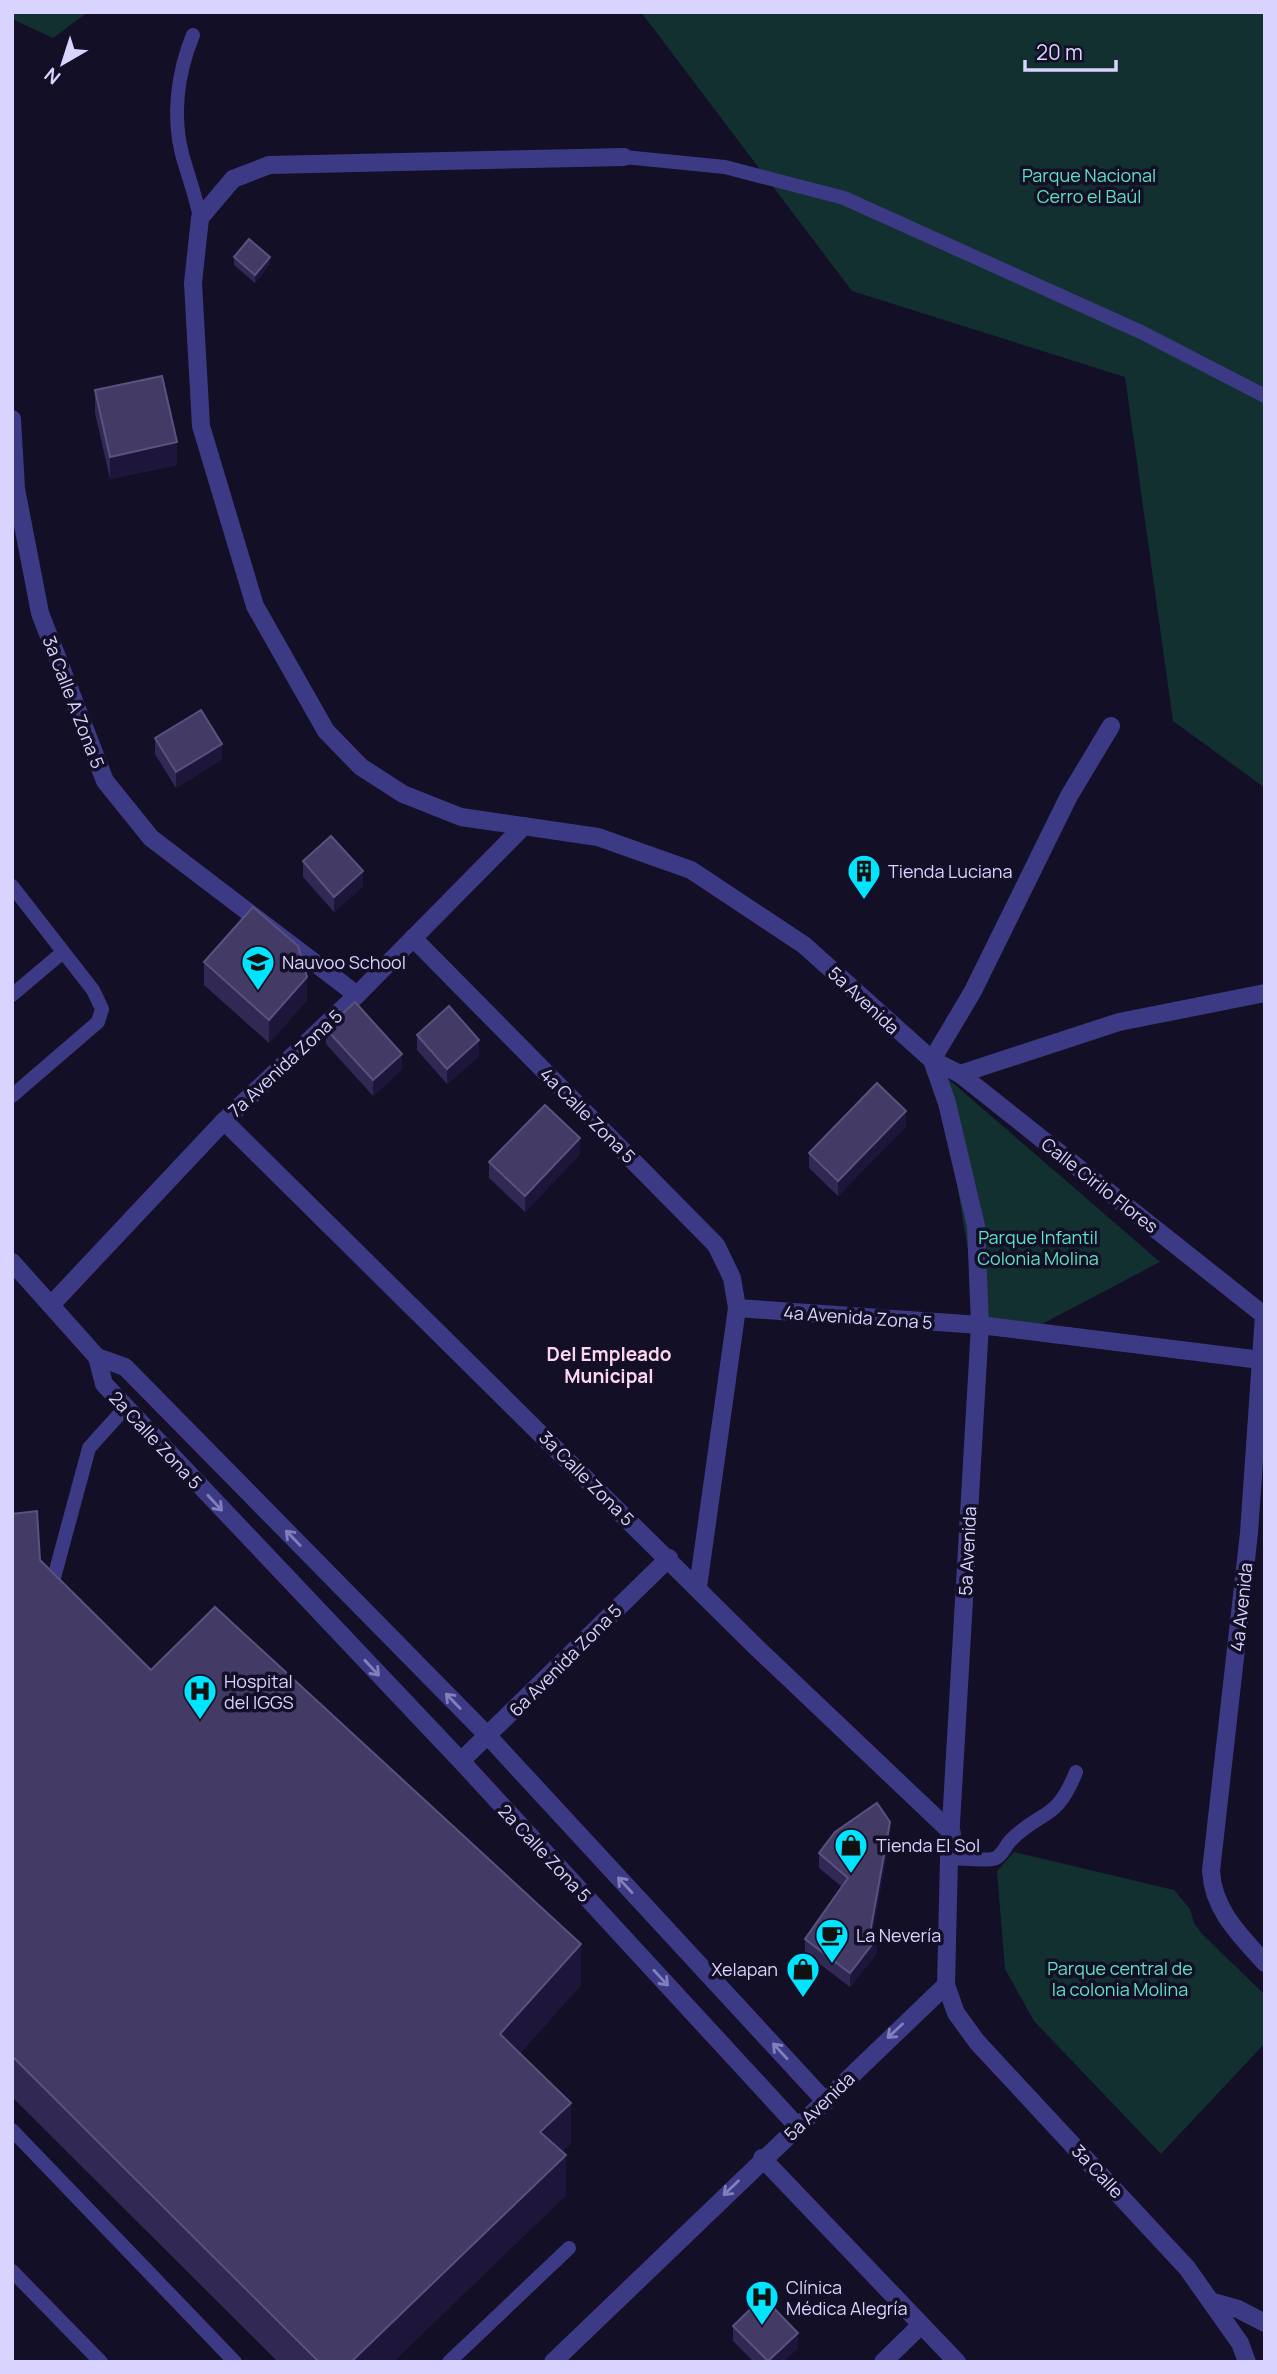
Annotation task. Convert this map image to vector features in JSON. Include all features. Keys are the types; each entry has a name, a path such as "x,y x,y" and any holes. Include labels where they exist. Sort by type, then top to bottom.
{"street":[{"path":"200,218 233,179 270,165 624,157"},
{"name":"5a Avenida","path":"200,218 193,283 201,426 256,607 326,732 361,767 403,794 461,817 598,837 691,870 804,946 932,1060 947,1103 976,1226 980,1325 949,1858 946,1984 552,2362"},
{"name":"3a Calle A Zona 5","path":"12,419 16,488 40,613 105,780 151,838 357,995"},
{"path":"932,1060 973,991 1069,796 1111,726"},
{"name":"7a Avenida Zona 5","path":"51,1305 224,1121 357,995 524,826"},
{"name":"4a Calle Zona 5","path":"413,938 716,1245 732,1278 737,1308"},
{"path":"960,1074 1119,1022 1265,993"},
{"name":"Calle Cirilo Flores","path":"932,1060 960,1074 1265,1315"},
{"name":"3a Calle Zona 5","path":"224,1121 888,1774 952,1833"},
{"path":"12,1262 97,1357"},
{"path":"698,1587 737,1308"},
{"name":"4a Avenida Zona 5","path":"737,1308 980,1325 1261,1360"},
{"name":"4a Avenida","path":"1265,1315 1249,1533 1211,1871 1215,1898 1226,1918 1265,1963"},
{"name":"2a Calle Zona 5","path":"97,1357 104,1384 125,1408 461,1761 798,2127"},
{"name":"2a Calle Zona 5","path":"97,1357 125,1367 488,1736 826,2102"},
{"name":"6a Avenida Zona 5","path":"461,1761 669,1558"},
{"name":"3a Calle","path":"946,1984 956,2013 977,2042 1121,2194 1213,2302 1240,2343 1247,2362"},
{"path":"762,2158 957,2362"},
{"path":"1213,2302 1238,2309 1265,2323"},
{"path":"883,2362 921,2325"}],"lane":[{"path":"193,35 182,68 178,105 182,152 200,218"},
{"path":"624,157 725,167 844,198 1141,332 1265,396"},
{"path":"12,886 93,990 102,1009 98,1023 12,1096"},
{"path":"12,995 64,951"},
{"path":"52,1585 89,1448 125,1408"},
{"path":"949,1858 992,1859 1000,1856 1021,1832 1053,1812 1067,1796 1076,1772"},
{"path":"12,2130 234,2362"},
{"path":"449,2362 569,2248"},
{"path":"12,2271 101,2362"}],"green space":[{"path":"12,12 88,12 53,38 12,19"},
{"name":"Parque Nacional Cerro el Baúl","path":"641,12 1265,12 1265,788 1173,721 1125,377 852,291"},
{"name":"Parque Infantil Colonia Molina","path":"938,1070 1160,1262 1042,1324 979,1317"},
{"name":"Parque central de la colonia Molina","path":"1014,1852 1174,1890 1190,1909 1194,1923 1202,1934 1265,1995 1265,2043 1161,2154 1034,2021 1005,1969 997,1871"}],"building":[{"path":"249,239 270,257 255,275 234,257"},
{"path":"162,376 177,442 110,457 95,390"},
{"path":"201,710 222,744 176,772 155,738"},
{"path":"331,836 363,871 334,897 303,861"},
{"name":"Nauvoo School","path":"253,907 298,946 307,977 269,1020 204,962"},
{"path":"355,1002 402,1054 373,1080 326,1029"},
{"path":"449,1006 479,1040 447,1069 417,1035"},
{"path":"877,1083 906,1111 838,1181 809,1153"},
{"path":"545,1105 580,1138 525,1196 489,1162"},
{"name":"Hospital del IGGS","path":"37,1511 40,1560 151,1670 215,1607 581,1944 500,2034 571,2103 540,2132 566,2155 351,2362 319,2362 12,2056 12,1514"},
{"path":"877,1803 890,1822 870,1933 877,1938 850,1973 805,1939 848,1878 819,1853 835,1832"},
{"path":"763,2297 798,2333 768,2361 733,2326"}],"place":[{"name":"Tienda Luciana","path":"864,901"},
{"name":"Nauvoo School","path":"258,992"},
{"name":"Hospital del IGGS","path":"200,1721"},
{"name":"Tienda El Sol","path":"851,1875"},
{"name":"La Nevería","path":"832,1965"},
{"name":"Xelapan","path":"803,1999"},
{"name":"Clínica Médica Alegría","path":"762,2327"}],"district":[{"name":"Del Empleado Municipal","path":"609,1365"}]}
